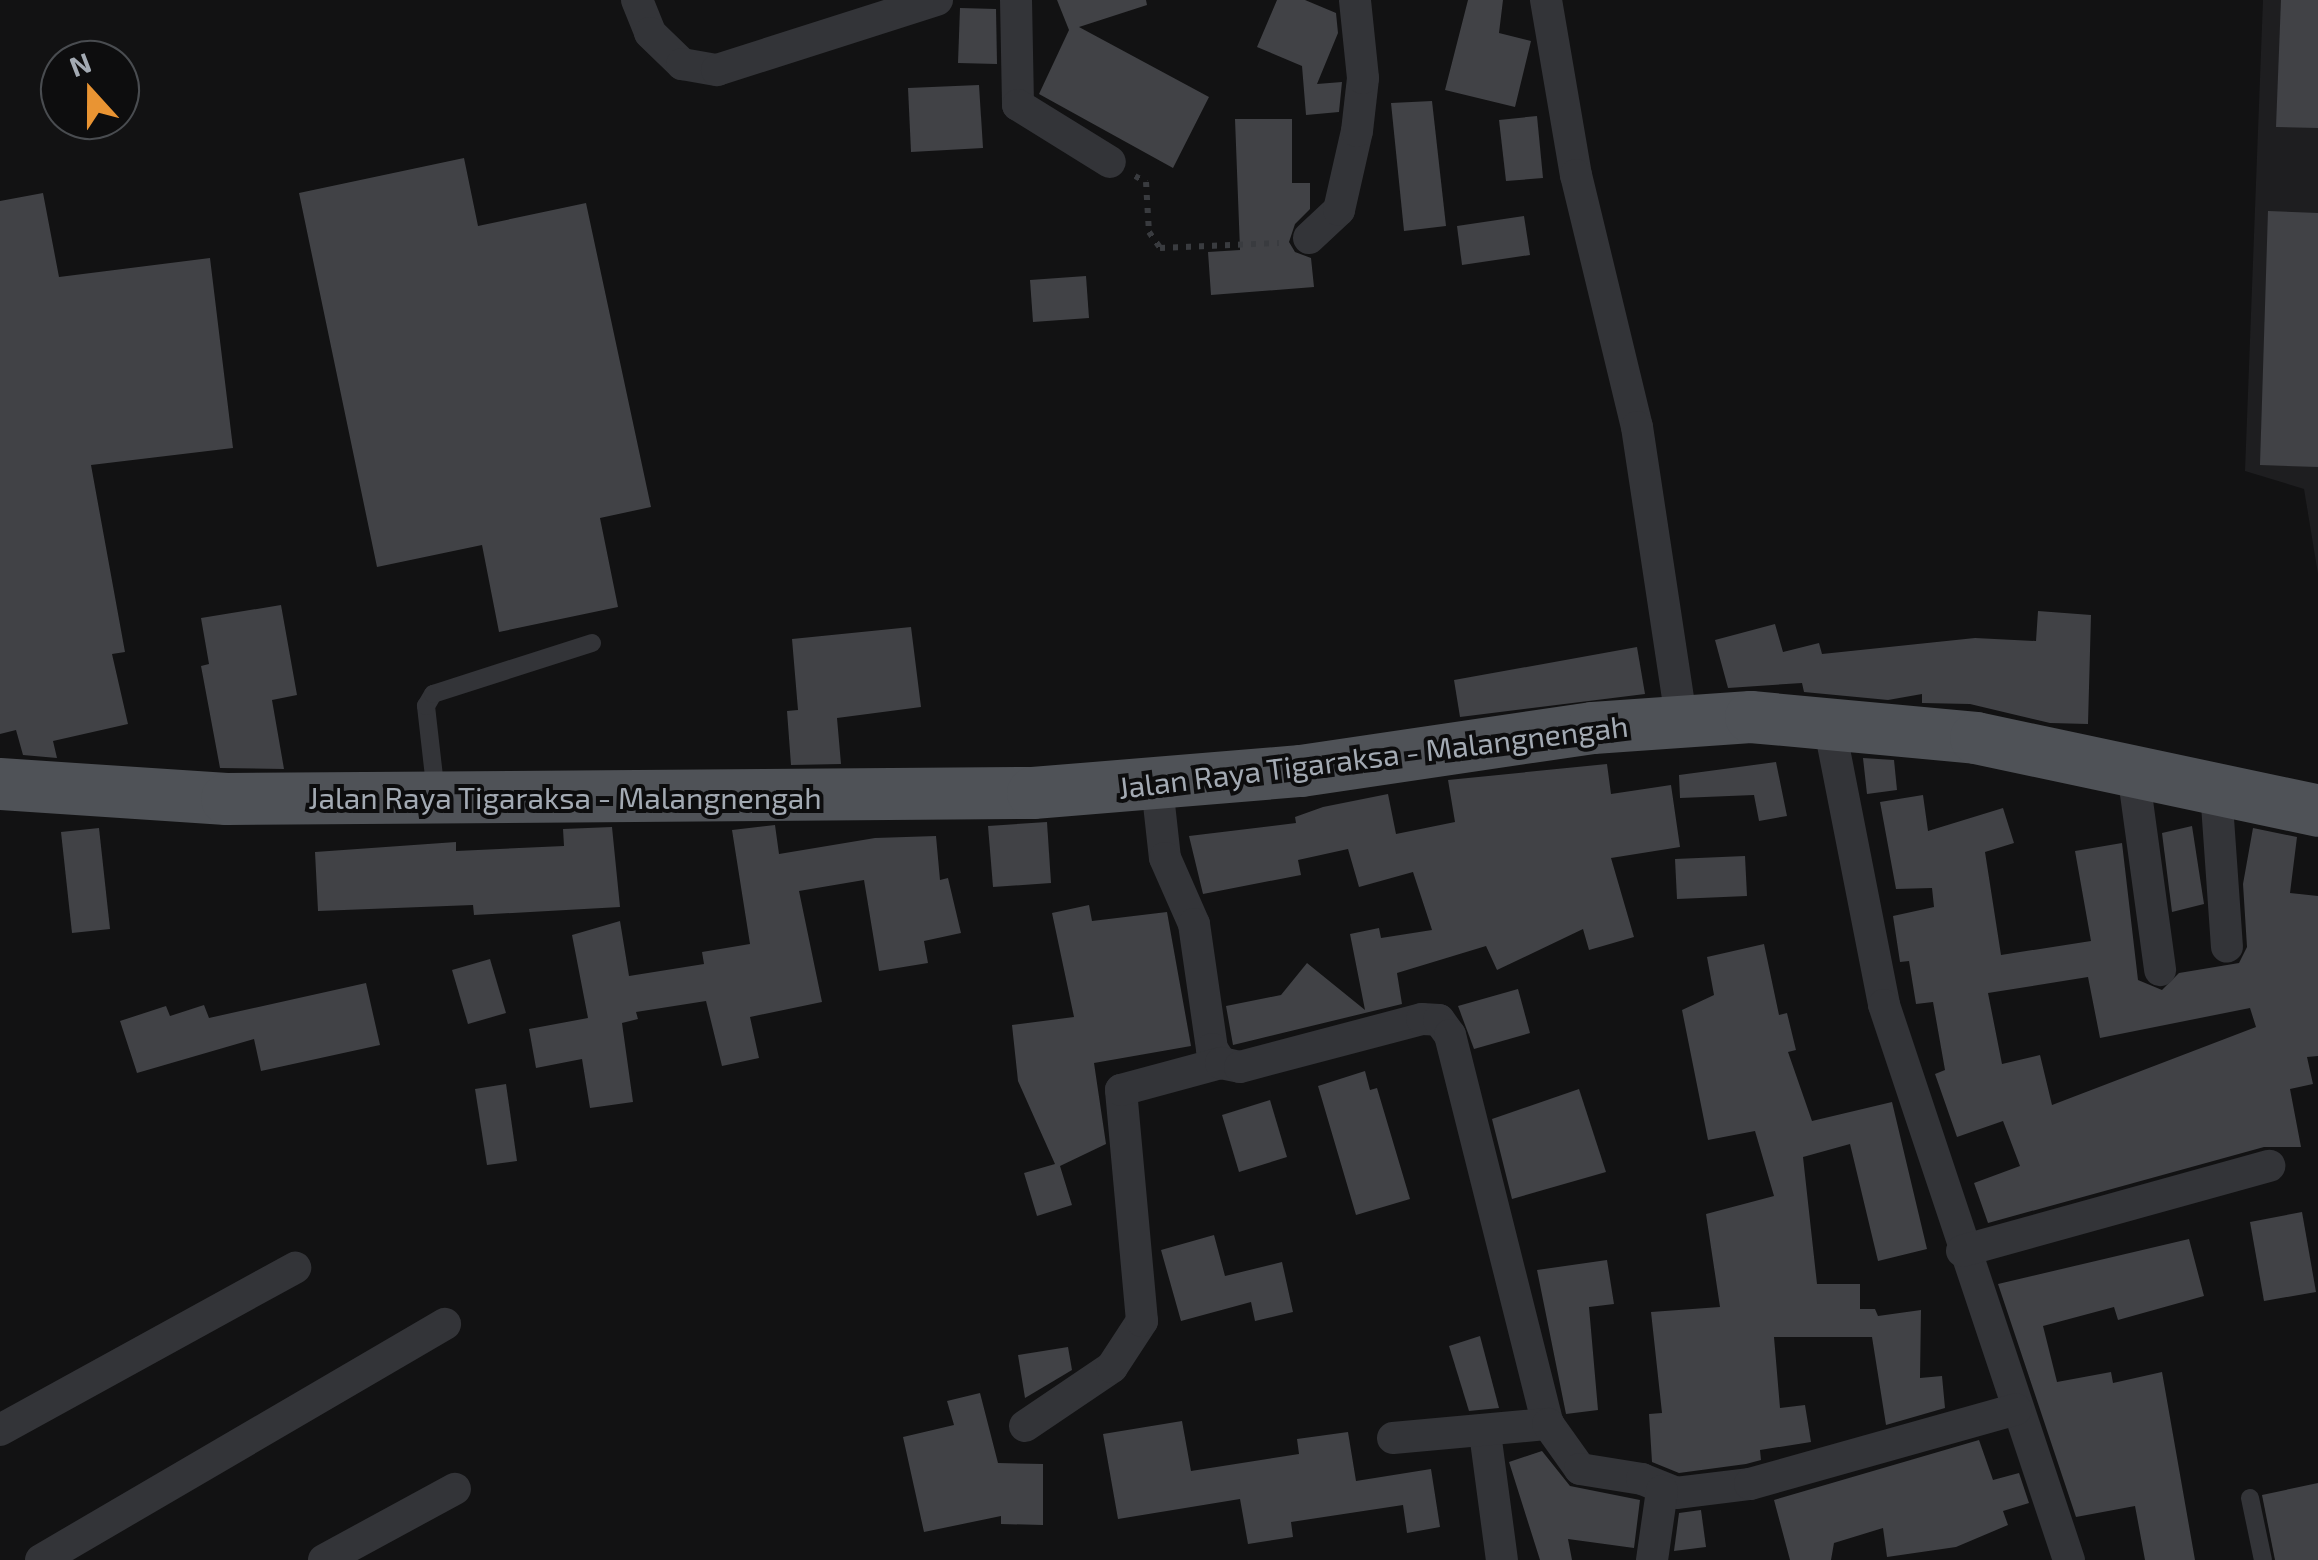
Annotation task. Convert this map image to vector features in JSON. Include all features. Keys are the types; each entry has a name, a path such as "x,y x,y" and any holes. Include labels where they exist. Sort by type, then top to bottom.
{"main road":[{"name":"Jalan Raya Tigaraksa - Malangnengah","path":"0,784 227,798 436,800 1156,786 1681,719 1829,724 1976,738 2318,810"}],"street":[{"path":"636,0 650,33 682,64 717,70 937,0"},
{"path":"1016,0 1018,106 1110,162"},
{"path":"1310,238 1339,210 1358,130 1363,78 1356,0"},
{"path":"1546,0 1576,175 1637,426 1681,719"},
{"path":"1829,724 1868,945 1962,1251 2063,1558"},
{"path":"2133,772 2160,970"},
{"path":"1156,786 1166,858 1194,924 1212,1049 1221,1063"},
{"path":"2216,790 2227,947"},
{"path":"1025,1426 1112,1367 1142,1321 1121,1090 1221,1063 1240,1067 1422,1019 1445,1026 1548,1424 1580,1468 1642,1479 1662,1492 1750,1484 2016,1410"},
{"path":"1962,1251 2269,1166"},
{"path":"0,1430 294,1268"},
{"path":"40,1560 445,1324"},
{"path":"1393,1438 1486,1433 1548,1424"},
{"path":"1486,1433 1502,1560"},
{"path":"324,1560 455,1489"},
{"path":"1652,1560 1662,1492"}],"lane":[{"path":"436,800 426,706 433,694 592,644"},
{"path":"2250,1498 2263,1560"}],"path":[{"path":"1110,162 1146,182 1149,232 1167,251 1310,238"}],"shaded area":[{"path":"2263,0 2318,0 2318,574 2304,489 2245,471"}],"building":[{"path":"1057,0 1146,0 1147,5 1079,27 1209,97 1173,168 1039,94 1069,30"},
{"path":"1277,0 1305,0 1336,13 1338,33 1317,84 1342,82 1339,112 1306,115 1302,66 1257,47"},
{"path":"1468,0 1503,0 1499,33 1531,41 1515,107 1445,90"},
{"path":"2281,0 2318,0 2318,128 2276,127"},
{"path":"960,8 996,9 997,64 958,63"},
{"path":"979,85 983,148 911,152 908,88"},
{"path":"1432,101 1446,226 1404,231 1391,103"},
{"path":"1537,116 1543,178 1506,181 1499,120"},
{"path":"1235,119 1292,119 1292,183 1310,183 1310,209 1295,224 1289,242 1295,252 1311,258 1314,287 1211,295 1208,252 1240,250"},
{"path":"464,158 478,226 586,203 651,507 600,518 618,607 499,632 482,545 377,567 299,193"},
{"path":"43,193 59,277 210,258 233,448 91,465 125,652 112,654 128,724 53,741 57,758 23,755 16,730 0,734 0,201"},
{"path":"2268,211 2318,213 2318,467 2260,465"},
{"path":"1524,216 1530,255 1462,265 1457,226"},
{"path":"1086,276 1089,318 1033,322 1030,280"},
{"path":"281,605 297,695 272,700 284,769 220,768 201,666 209,664 201,618"},
{"path":"2038,611 2091,615 2088,724 2050,723 1970,704 1922,703 1922,694 1888,700 1804,692 1802,683 1728,688 1715,640 1775,624 1783,652 1819,643 1822,654 1975,638 2036,641"},
{"path":"911,627 921,707 837,718 841,764 791,765 787,711 798,710 792,639"},
{"path":"1637,647 1645,694 1460,717 1454,680"},
{"path":"1863,758 1894,760 1897,790 1867,794"},
{"path":"1776,762 1787,816 1759,821 1754,795 1680,798 1679,775"},
{"path":"1607,764 1611,794 1671,785 1680,847 1611,858 1634,937 1589,950 1583,929 1497,970 1486,946 1397,973 1402,1004 1233,1045 1226,1006 1281,995 1307,963 1365,1010 1350,934 1379,928 1381,938 1432,930 1413,872 1359,887 1348,849 1298,860 1301,875 1203,894 1189,836 1296,823 1295,817 1323,807 1388,794 1396,834 1455,822 1448,780"},
{"path":"1923,795 1928,831 2003,808 2014,843 1985,852 2001,955 2091,941 2075,851 2122,843 2138,980 2162,990 2179,973 2239,963 2247,947 2243,884 2253,828 2297,837 2290,893 2318,896 2318,1056 2307,1057 2313,1084 2290,1089 2301,1147 2264,1147 1988,1223 1974,1183 2020,1166 2003,1121 1957,1137 1935,1074 1945,1070 1933,1002 1916,1004 1909,961 1900,962 1893,916 1934,907 1932,888 1896,889 1880,802","holes":["2088,977 2100,1038 2250,1008 2256,1027 2052,1105 2040,1055 2002,1064 1988,993"]},
{"path":"1047,822 1051,883 993,887 988,826"},
{"path":"775,825 779,854 875,838 936,836 940,880 948,878 961,933 924,941 928,963 879,971 864,880 799,891 822,1002 750,1017 759,1058 722,1066 706,1001 636,1012 638,1019 622,1023 633,1102 590,1108 582,1059 536,1068 529,1029 588,1018 572,935 620,921 629,976 704,964 702,952 750,944 732,830"},
{"path":"2192,826 2204,904 2172,912 2162,833"},
{"path":"612,827 620,907 474,915 473,905 318,911 315,852 456,842 456,851 564,846 563,829"},
{"path":"99,828 110,929 72,933 61,832"},
{"path":"1745,856 1747,896 1677,899 1675,859"},
{"path":"1089,905 1092,921 1167,912 1191,1046 1094,1063 1106,1144 1060,1166 1072,1205 1037,1216 1024,1173 1055,1164 1018,1081 1012,1025 1074,1017 1052,913"},
{"path":"1764,944 1779,1015 1787,1013 1796,1050 1788,1052 1812,1121 1892,1102 1927,1249 1878,1261 1850,1144 1803,1157 1817,1284 1860,1284 1860,1309 1875,1309 1878,1316 1921,1310 1920,1378 1942,1376 1945,1408 1886,1425 1872,1337 1774,1337 1780,1408 1805,1405 1811,1442 1760,1450 1761,1460 1746,1464 1679,1473 1652,1462 1649,1414 1662,1413 1651,1312 1720,1307 1706,1214 1774,1196 1755,1131 1708,1140 1682,1010 1714,995 1707,957"},
{"path":"490,959 506,1013 468,1024 452,970"},
{"path":"366,983 380,1045 261,1071 254,1039 137,1073 120,1021 166,1006 170,1016 204,1005 209,1018"},
{"path":"1518,989 1530,1033 1474,1049 1458,1006"},
{"path":"1365,1071 1370,1090 1377,1088 1410,1199 1356,1215 1318,1086"},
{"path":"506,1084 517,1161 487,1165 475,1089"},
{"path":"1579,1089 1606,1172 1512,1199 1492,1119"},
{"path":"1270,1100 1287,1157 1239,1172 1222,1115"},
{"path":"2302,1212 2316,1292 2264,1301 2250,1222"},
{"path":"1214,1235 1225,1276 1282,1262 1293,1312 1255,1321 1251,1302 1181,1321 1161,1250"},
{"path":"2189,1239 2204,1296 2118,1320 2114,1307 2043,1326 2057,1382 2111,1372 2113,1383 2162,1372 2195,1560 2145,1560 2135,1506 2076,1517 1998,1284"},
{"path":"1607,1260 1614,1304 1589,1307 1598,1410 1566,1414 1537,1270"},
{"path":"1480,1336 1499,1408 1469,1411 1449,1346"},
{"path":"1068,1347 1072,1370 1025,1398 1018,1355"},
{"path":"980,1393 998,1463 1043,1464 1043,1525 1001,1524 1001,1516 924,1532 903,1437 954,1425 947,1401"},
{"path":"1182,1421 1191,1471 1299,1454 1297,1439 1348,1432 1356,1481 1431,1469 1440,1527 1407,1533 1403,1505 1291,1522 1293,1537 1248,1544 1240,1499 1118,1519 1103,1434"},
{"path":"1979,1440 1993,1480 2019,1473 2029,1503 2003,1511 2008,1525 1956,1547 1887,1557 1883,1528 1834,1543 1831,1560 1790,1560 1774,1500"},
{"path":"1542,1451 1570,1486 1640,1500 1634,1548 1568,1539 1572,1560 1540,1560 1509,1462"},
{"path":"2318,1483 2318,1560 2275,1560 2262,1495"},
{"path":"1701,1510 1706,1547 1674,1551 1679,1513"}]}
